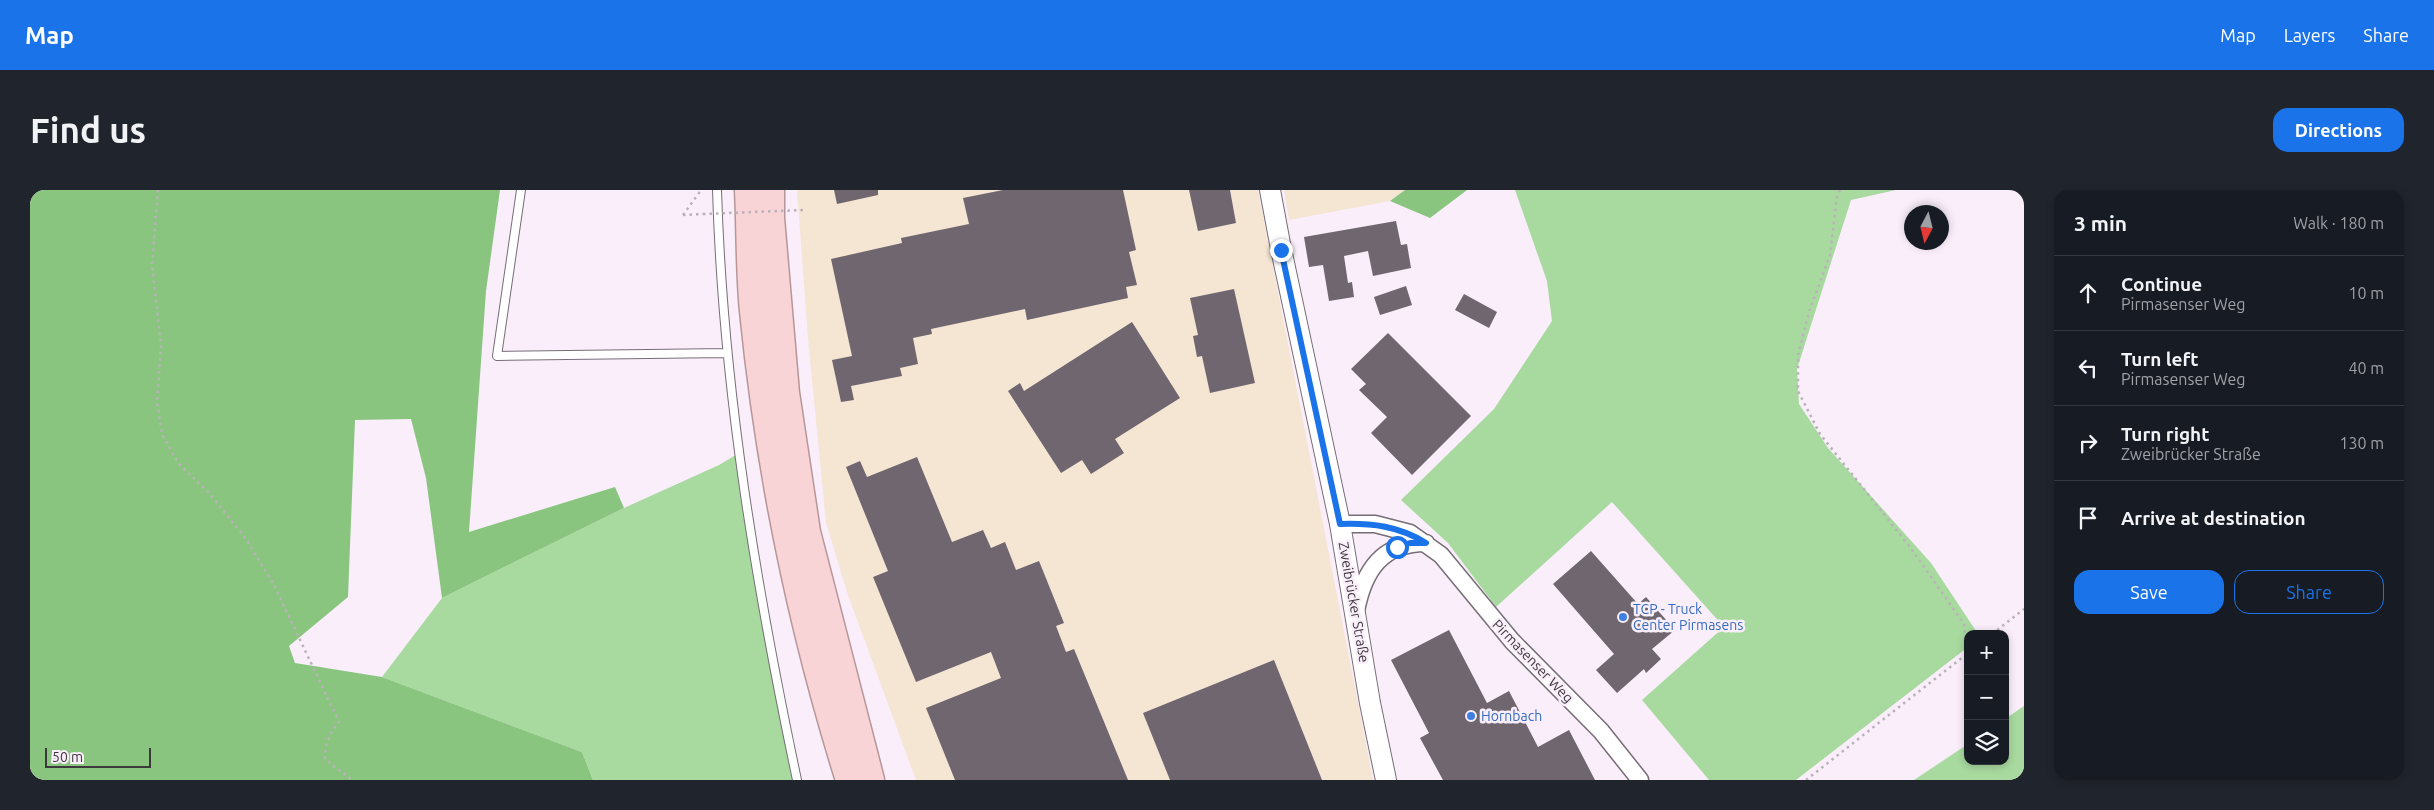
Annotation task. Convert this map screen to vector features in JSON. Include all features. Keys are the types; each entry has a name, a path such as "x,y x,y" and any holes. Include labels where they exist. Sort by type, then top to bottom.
{"highway":[{"path":"748,190 753,310 771,459 798,598 823,696 849,780"},
{"path":"771,190 771,218 786,393 807,532 871,780"}],"street":[{"name":"Zweibrücker Straße","path":"1270,190 1281,250 1340,524 1370,703 1386,780"},
{"name":"Pirmasenser Weg","path":"1340,524 1390,527 1410,533 1441,555 1518,648 1602,731 1640,780"},
{"path":"1356,611 1364,583 1375,563 1397,547 1410,543 1426,543"}],"lane":[{"path":"521,190 497,356 727,353"},
{"path":"717,190 727,353 739,452 764,612 797,780"}],"path":[{"path":"158,190 152,265 161,345 157,402 162,434 178,463 209,493 246,539 274,585 339,722 330,732 325,748 325,759 352,780"},
{"path":"701,190 683,215 804,210"},
{"path":"1840,190 1837,196 1830,255 1810,312 1798,355 1798,391 1820,434 1910,547 1964,624 1965,630"},
{"path":"1997,630 2024,609"},
{"path":"1806,780 1964,655"}],"shaded area":[{"path":"797,190 1258,190 1373,780 916,780 848,595 826,523 808,338"},
{"path":"1284,190 1405,190 1390,201 1289,220"}],"green space":[{"path":"30,190 500,190 486,291 469,532 615,487 624,508 442,598 426,478 411,419 355,420 348,597 289,646 295,663 382,677 582,752 593,780 30,780"},
{"path":"1405,190 1467,190 1430,218 1390,201"},
{"path":"1515,190 1896,190 1851,200 1797,369 1799,404 1828,448 1931,563 1975,630 1964,630 1964,650 1796,780 1709,780 1642,700 1724,627 1612,502 1496,607 1448,543 1401,500 1494,409 1552,321 1547,281"},
{"path":"739,453 797,780 593,780 582,752 382,677 442,598 624,508 719,465"},
{"path":"2024,706 2024,780 1914,780 1964,747 1964,765 2009,765 2009,716"}],"building":[{"path":"834,190 878,190 878,195 837,204"},
{"path":"1003,190 1123,190 1136,250 1129,252 1137,285 1126,287 1128,298 1027,320 1025,309 931,329 932,334 913,338 918,364 900,368 902,376 851,386 854,400 841,402 832,360 852,356 831,259 902,243 901,238 969,224 963,198"},
{"path":"1189,190 1230,190 1236,223 1198,231"},
{"path":"1396,221 1401,245 1407,244 1411,268 1373,276 1368,251 1344,256 1348,283 1352,282 1354,297 1329,301 1323,265 1309,267 1304,237"},
{"path":"1406,286 1412,305 1380,315 1374,297"},
{"path":"1234,289 1255,383 1210,393 1202,356 1197,357 1193,336 1198,335 1190,298"},
{"path":"1464,294 1497,312 1489,328 1455,310"},
{"path":"1132,322 1180,398 1115,439 1124,453 1091,474 1082,460 1061,473 1008,391 1020,383 1024,391"},
{"path":"1388,333 1471,416 1412,475 1371,433 1387,417 1359,390 1366,384 1351,369"},
{"path":"917,457 952,542 983,530 991,548 1005,542 1016,570 1039,561 1064,623 1056,626 1066,652 1074,649 1128,780 955,780 926,708 1001,678 991,652 916,682 873,577 888,571 846,467 860,461 867,477"},
{"name":"TCP - Truck Center Pirmasens","path":"1591,551 1638,604 1646,597 1675,630 1652,649 1661,659 1646,673 1644,669 1617,693 1596,670 1614,654 1553,584"},
{"name":"Hornbach","path":"1449,630 1487,703 1509,691 1538,747 1569,730 1595,780 1443,780 1420,738 1429,733 1391,660"},
{"path":"1274,660 1322,780 1170,780 1143,713"}],"place":[{"name":"TCP - Truck Center Pirmasens","path":"1623,617"},
{"name":"Hornbach","path":"1471,716"}],"route":[{"path":"1281,250 1340,524 1375,524 1390,527 1410,533 1426,543 1410,543 1397,547"}]}
